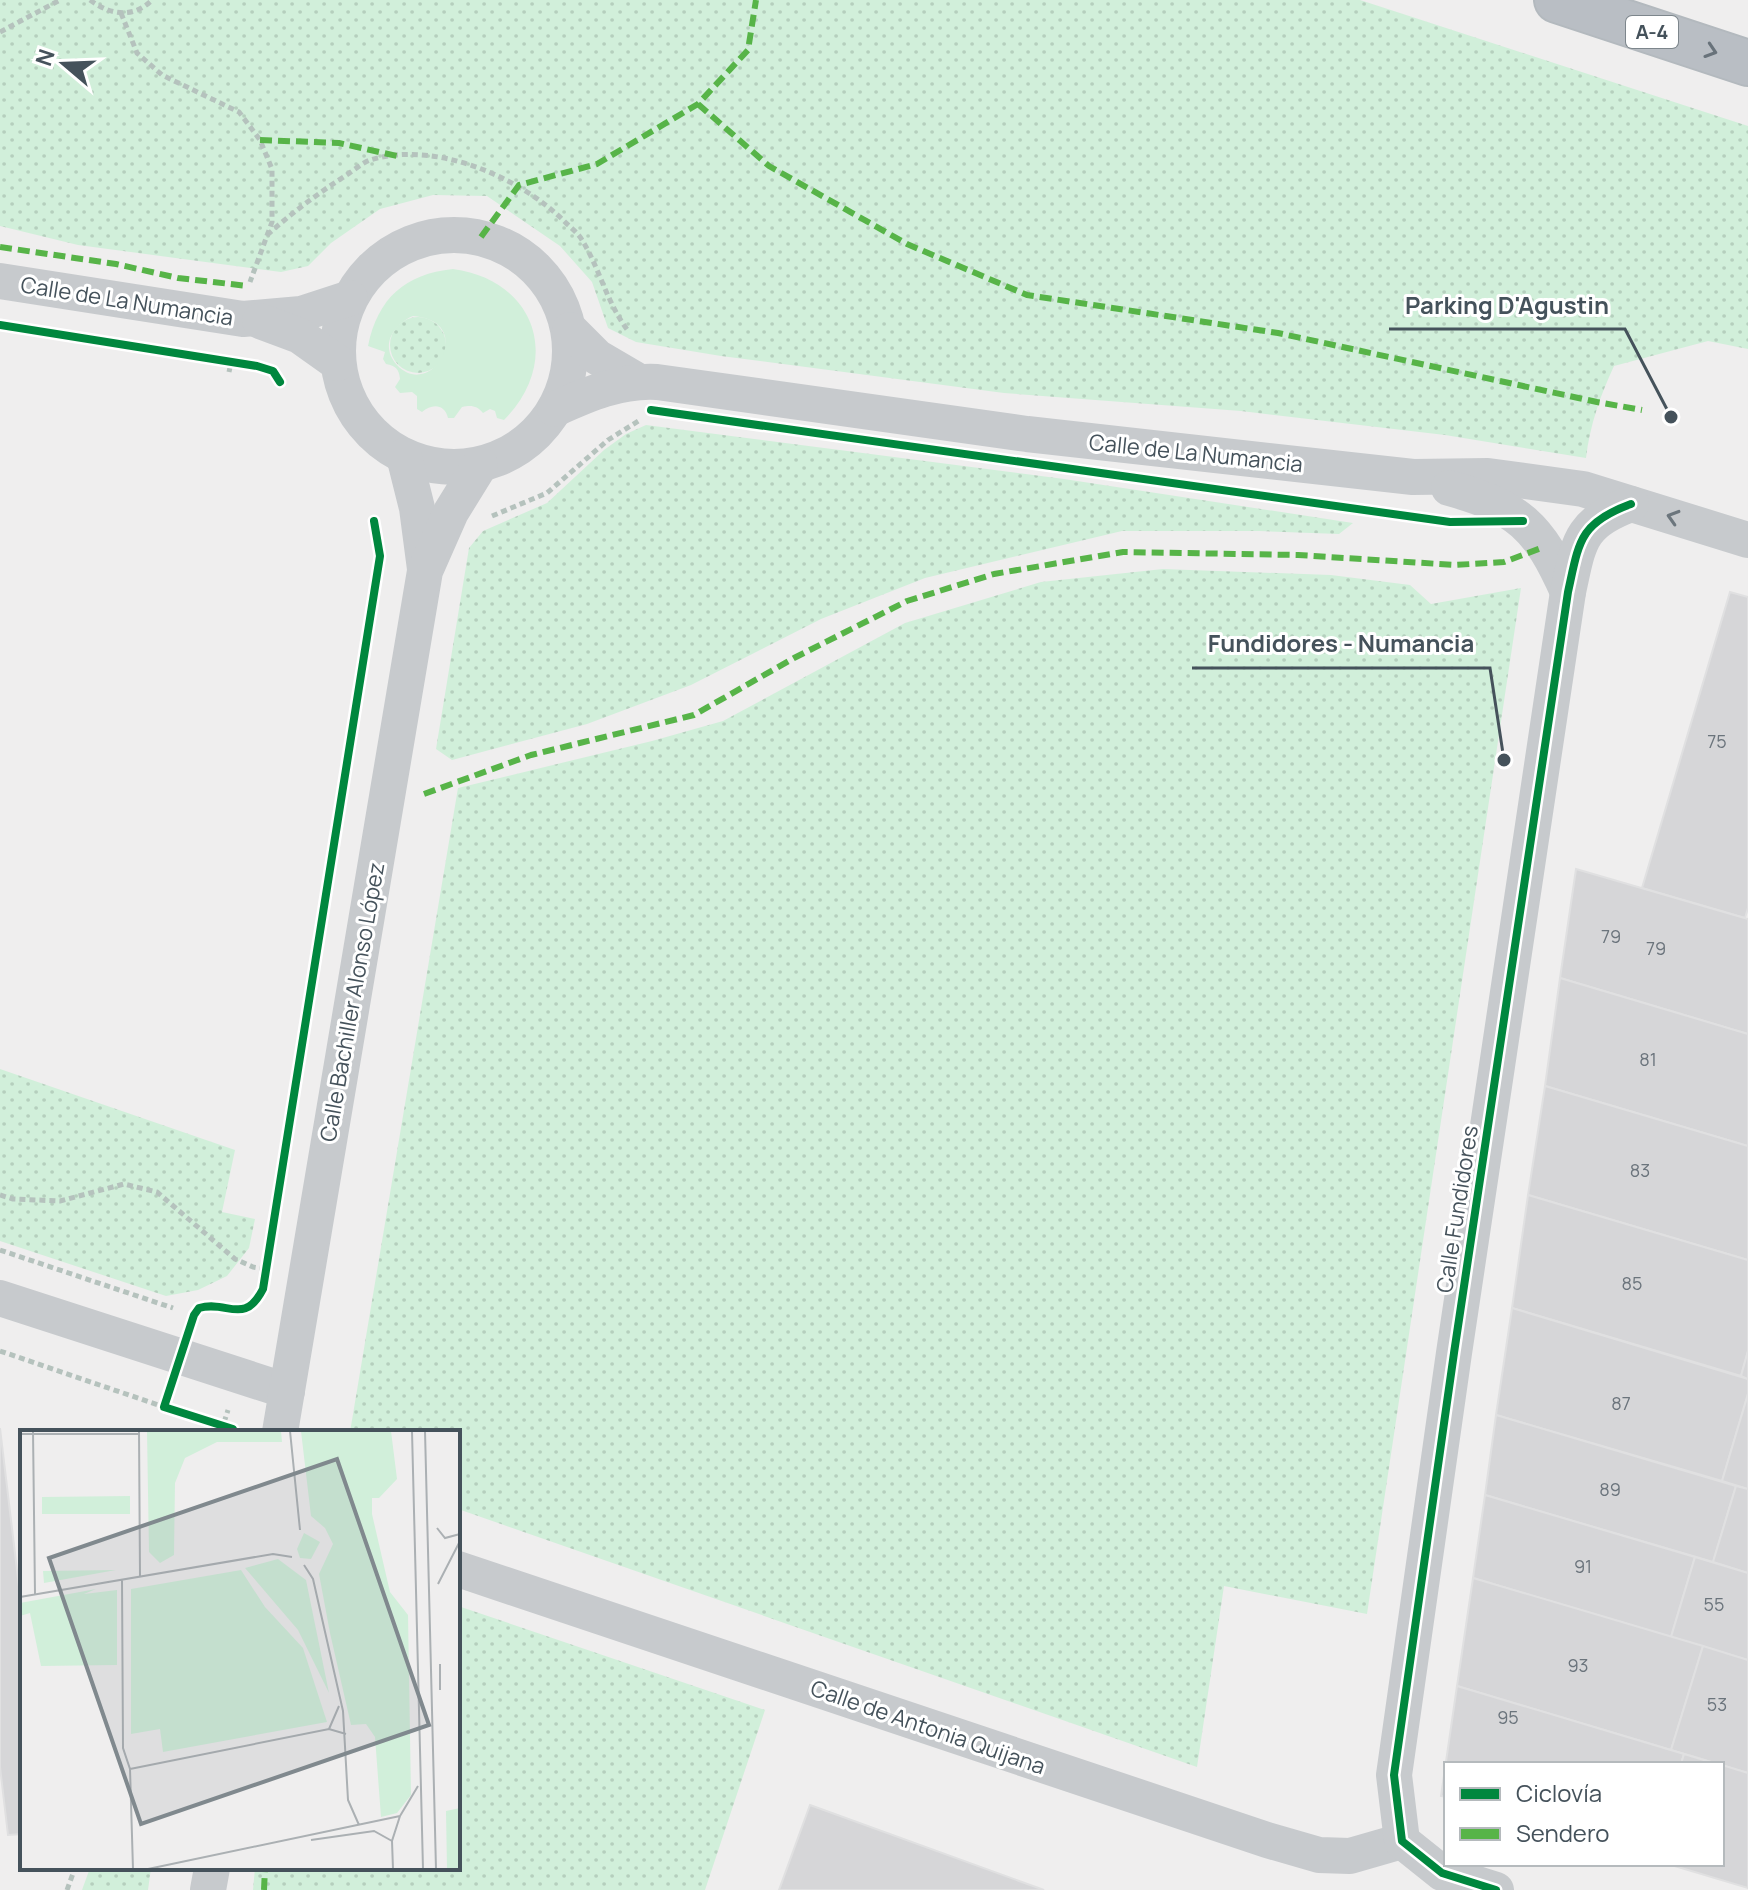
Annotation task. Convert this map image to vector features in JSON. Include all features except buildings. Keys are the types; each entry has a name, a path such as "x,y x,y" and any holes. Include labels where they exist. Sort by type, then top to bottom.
{"highway":[{"name":"A-4","path":"1557,0 1748,63"}],"street":[{"path":"442,234 481,237 517,251 546,278 558,298 570,330 571,360 555,409 540,429 513,451 480,465 441,467 404,456 372,434 349,401 338,363 339,330 350,298 373,267 405,245 442,234"},
{"name":"Calle de La Numancia","path":"0,281 249,319 300,336 338,363"},
{"name":"Calle de La Numancia","path":"249,319 301,314 350,298"},
{"name":"Calle de La Numancia","path":"570,330 597,357 638,381"},
{"name":"Calle de La Numancia","path":"555,409 592,392 638,381 1027,434 1413,477 1488,476 1583,489 1748,540"},
{"name":"Calle Bachiller Alonso López","path":"404,456 417,508 425,571"},
{"name":"Calle Bachiller Alonso López","path":"280,1430 425,571 451,512 480,465"},
{"path":"1413,477 1484,498 1519,517 1555,562 1568,592"},
{"name":"Calle Fundidores","path":"1402,1841 1394,1775 1568,592 1576,553 1585,532 1605,514 1631,504"},
{"path":"0,1298 287,1391"},
{"name":"Calle de Antonia Quijana","path":"460,1570 1319,1855 1350,1856 1402,1841"},
{"path":"1402,1841 1442,1873 1496,1890"},
{"path":"208,1890 212,1870"}],"path":[{"path":"0,32 60,0"},
{"path":"90,0 102,9 121,13 132,13 152,0"},
{"path":"121,13 137,53 162,75 239,112 260,140 272,169 272,222 248,286 249,319 229,372"},
{"path":"217,359 244,364"},
{"path":"0,1195 13,1199 60,1201 124,1184 157,1192 235,1259 266,1275 306,1276"},
{"path":"0,1250 173,1308"},
{"path":"266,1275 269,1254"},
{"path":"0,1351 179,1411"},
{"path":"164,1407 180,1356"},
{"path":"222,1429 229,1408"},
{"path":"208,1421 222,1429 233,1429"},
{"path":"67,1890 74,1870"}],"green space":[{"path":"0,0 1360,0 1748,126 1748,349 1708,341 1614,366 1596,411 1586,458 1445,435 1241,411 1004,393 636,342 608,328 592,282 560,246 487,196 433,195 380,209 331,243 308,266 281,272 78,245 0,226"},
{"path":"453,269 481,276 504,289 521,306 532,326 536,349 533,373 522,397 504,420 497,418 495,411 490,409 483,413 471,406 462,407 454,418 448,418 438,406 422,412 417,409 417,396 412,392 400,393 395,387 400,379 399,373 395,367 386,364 383,359 385,352 368,346 379,314 396,291 421,276","holes":["413,316 432,321 443,331 446,343 442,356 435,367 423,374 410,374 392,358 389,350 391,336 400,324"]},
{"path":"418,317 438,325 446,345 438,365 418,373 398,365 390,345 398,325"},
{"path":"646,425 1064,479 1353,523 1339,534 1122,531 925,578 821,619 691,685 587,724 452,760 436,749 469,548 483,531 547,503 604,450 626,434"},
{"path":"1163,569 1331,575 1410,585 1431,604 1521,588 1367,1614 1224,1586 1197,1767 460,1510 460,1430 350,1430 458,788 723,721 905,623 1041,582"},
{"path":"0,1069 235,1150 222,1212 255,1219 249,1248 227,1276 198,1290 166,1296 0,1241"},
{"path":"460,1607 765,1710 705,1890 253,1890 255,1870 460,1870"},
{"path":"89,1870 151,1870 148,1890 82,1890"}],"marked path":[{"path":"481,237 519,185 597,164 698,104 748,50 756,0"},
{"path":"698,104 769,166 907,244 1027,295 1278,333 1642,410"},
{"path":"260,140 339,143 397,156"},
{"path":"0,247 116,264 178,278 248,286"},
{"path":"424,794 531,755 694,715 794,658 907,601 994,574 1123,552 1298,555 1455,565 1504,562 1544,547"},
{"path":"264,1890 265,1870"}],"cycle path":[{"path":"0,325 257,366 273,371 280,382"},
{"path":"651,410 1450,522 1523,521"},
{"path":"1496,1890 1442,1873 1402,1841 1394,1775 1568,592 1584,536 1601,519 1631,504"},
{"path":"233,1430 164,1407 199,1308 242,1309 256,1300 263,1289 380,556 374,521"}],"place":[{"name":"Parking D'Agustin","path":"1671,417"},
{"name":"Fundidores - Numancia","path":"1504,760"}]}
